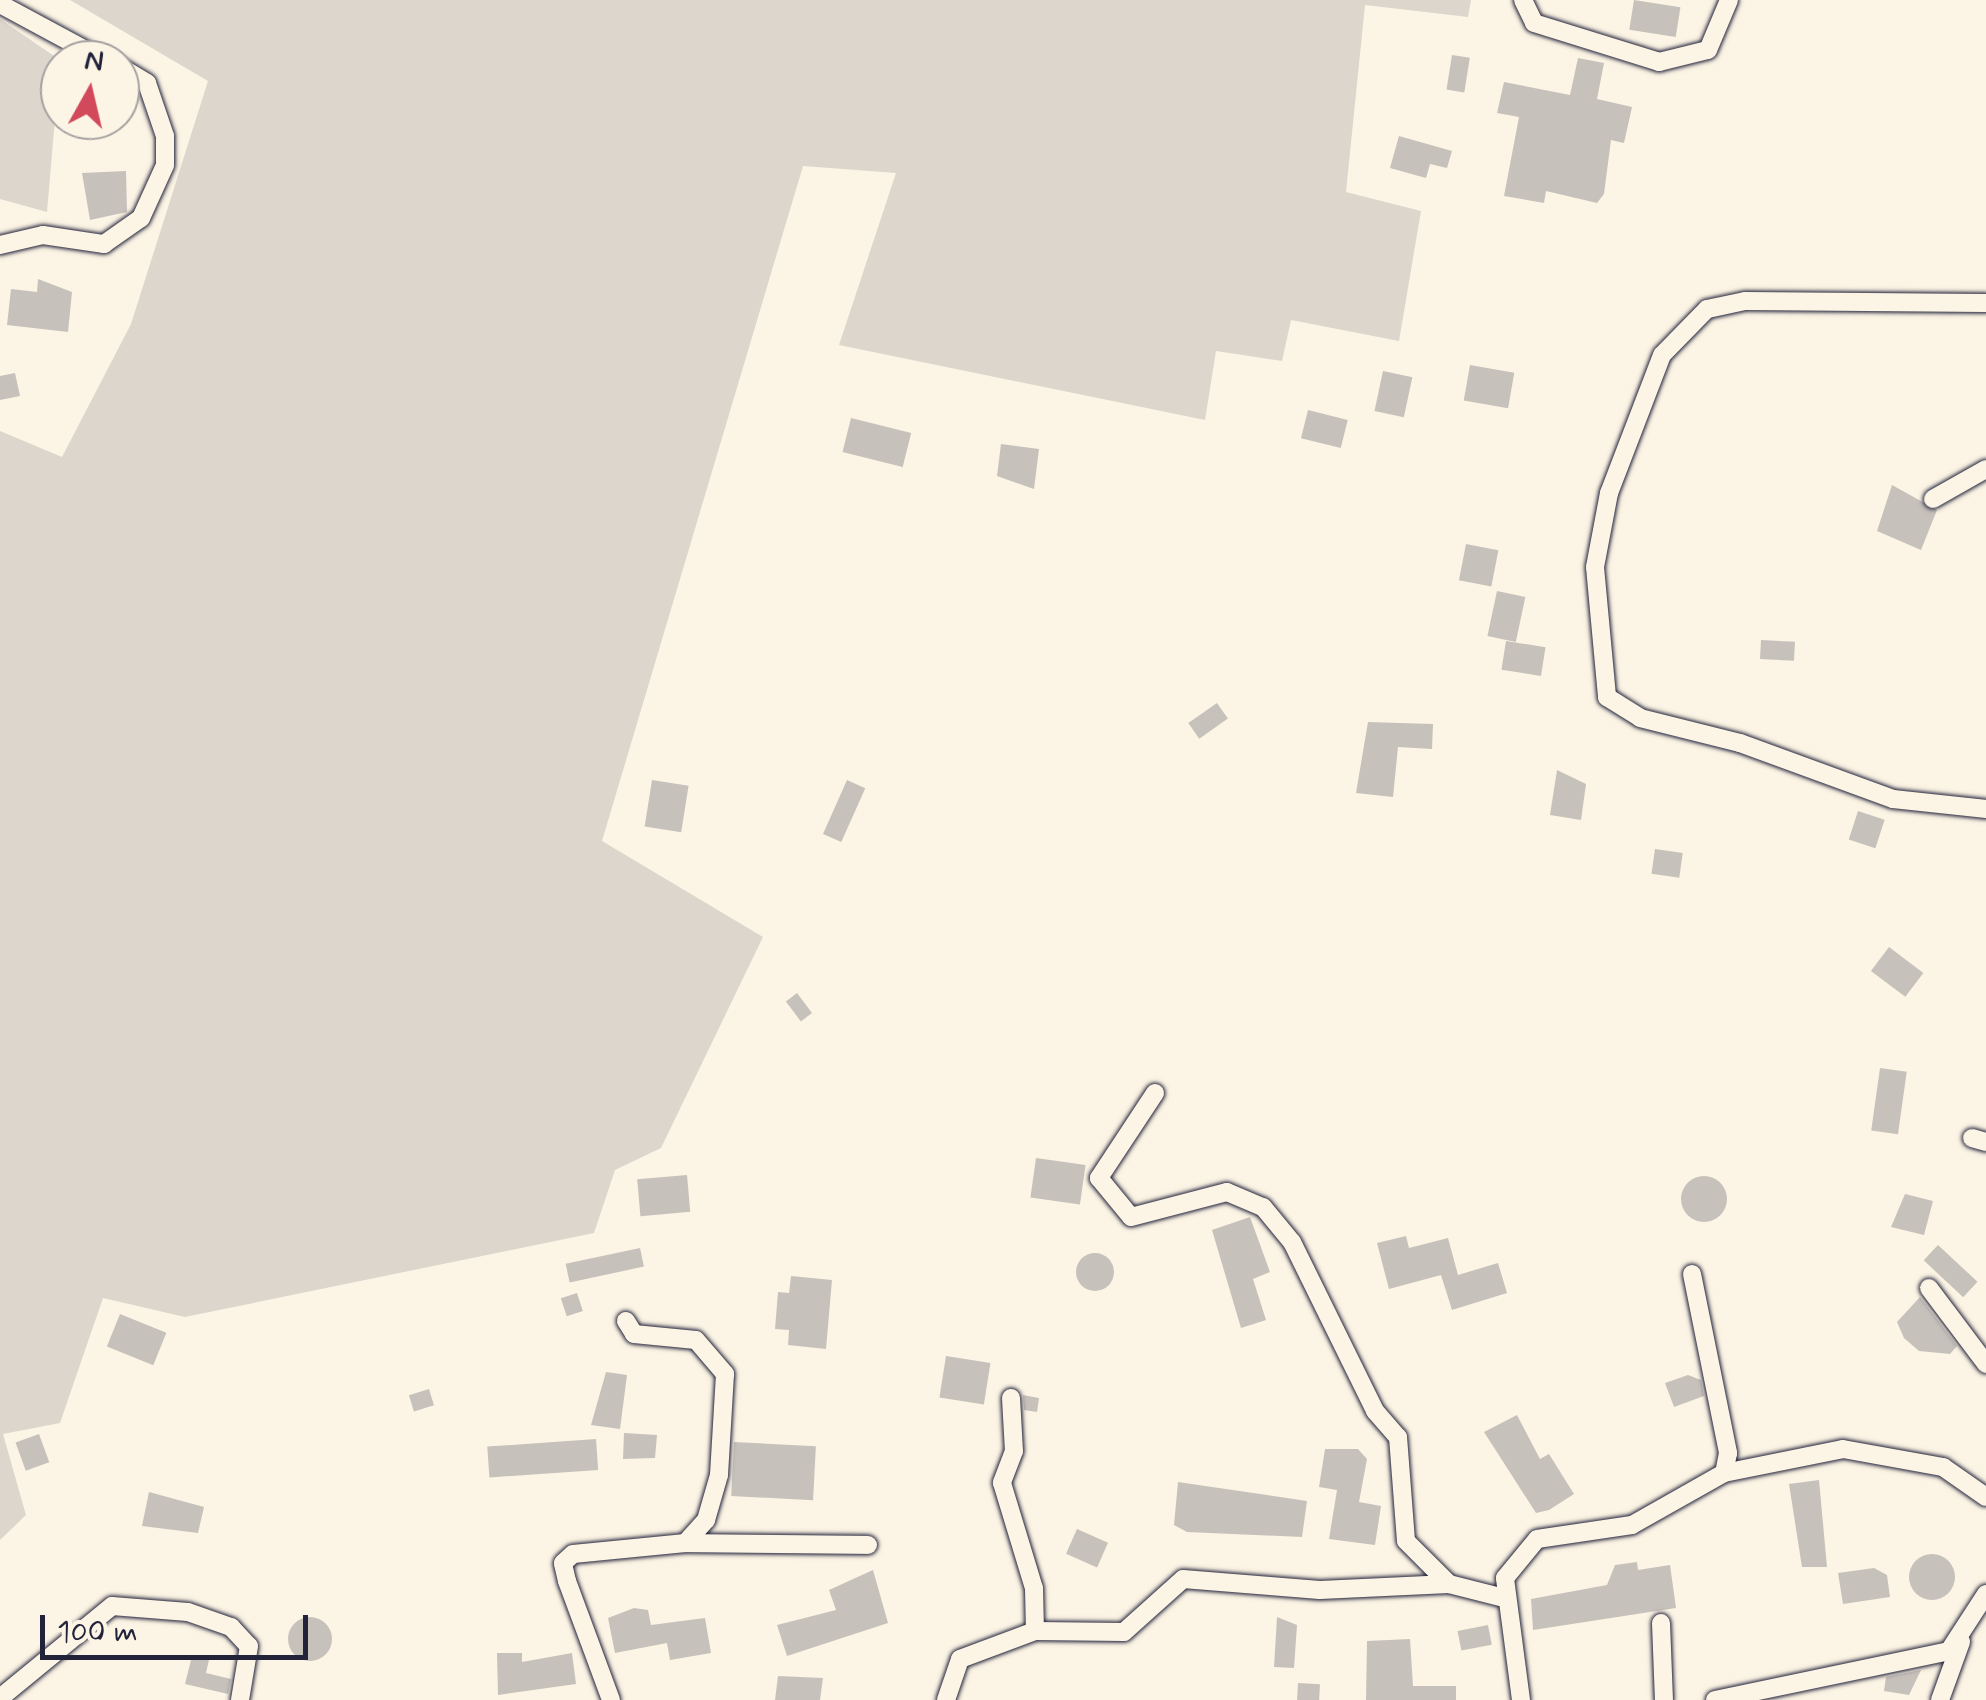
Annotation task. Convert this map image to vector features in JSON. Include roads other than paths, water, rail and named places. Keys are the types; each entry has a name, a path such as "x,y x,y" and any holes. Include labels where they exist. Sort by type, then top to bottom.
{"street":[{"path":"1523,0 1534,24 1659,62 1708,50 1730,0"},
{"path":"0,4 67,40"},
{"path":"0,245 43,235 104,244 141,218 165,165 166,136 147,83 140,79"},
{"path":"1986,303 1745,301 1707,309 1662,355 1608,493 1596,567 1607,697 1640,718 1740,742 1893,799 1986,809"},
{"path":"1933,499 1986,469"},
{"path":"1155,1093 1099,1178 1130,1217 1228,1192 1263,1207 1292,1242 1375,1411 1398,1436 1406,1540 1449,1584"},
{"path":"1692,1274 1728,1453 1724,1473"},
{"path":"1929,1288 1986,1364"},
{"path":"626,1321 634,1334 696,1340 725,1374 719,1475 706,1520 686,1544"},
{"path":"1011,1398 1014,1451 1002,1483 1034,1588 1035,1632"},
{"path":"1521,1700 1504,1598 1514,1557 1537,1539 1632,1525 1724,1473 1843,1448 1943,1466 1986,1497"},
{"path":"611,1700 563,1563 573,1554 686,1544 868,1545"},
{"path":"946,1700 960,1660 1035,1632 1124,1632 1194,1577 1320,1590 1449,1584 1504,1598"},
{"path":"1940,1700 1986,1594"},
{"path":"0,1698 112,1606 188,1612 231,1627 249,1646 240,1700"},
{"path":"1661,1623 1664,1700"},
{"path":"1715,1700 1925,1658 1962,1642"}]}
